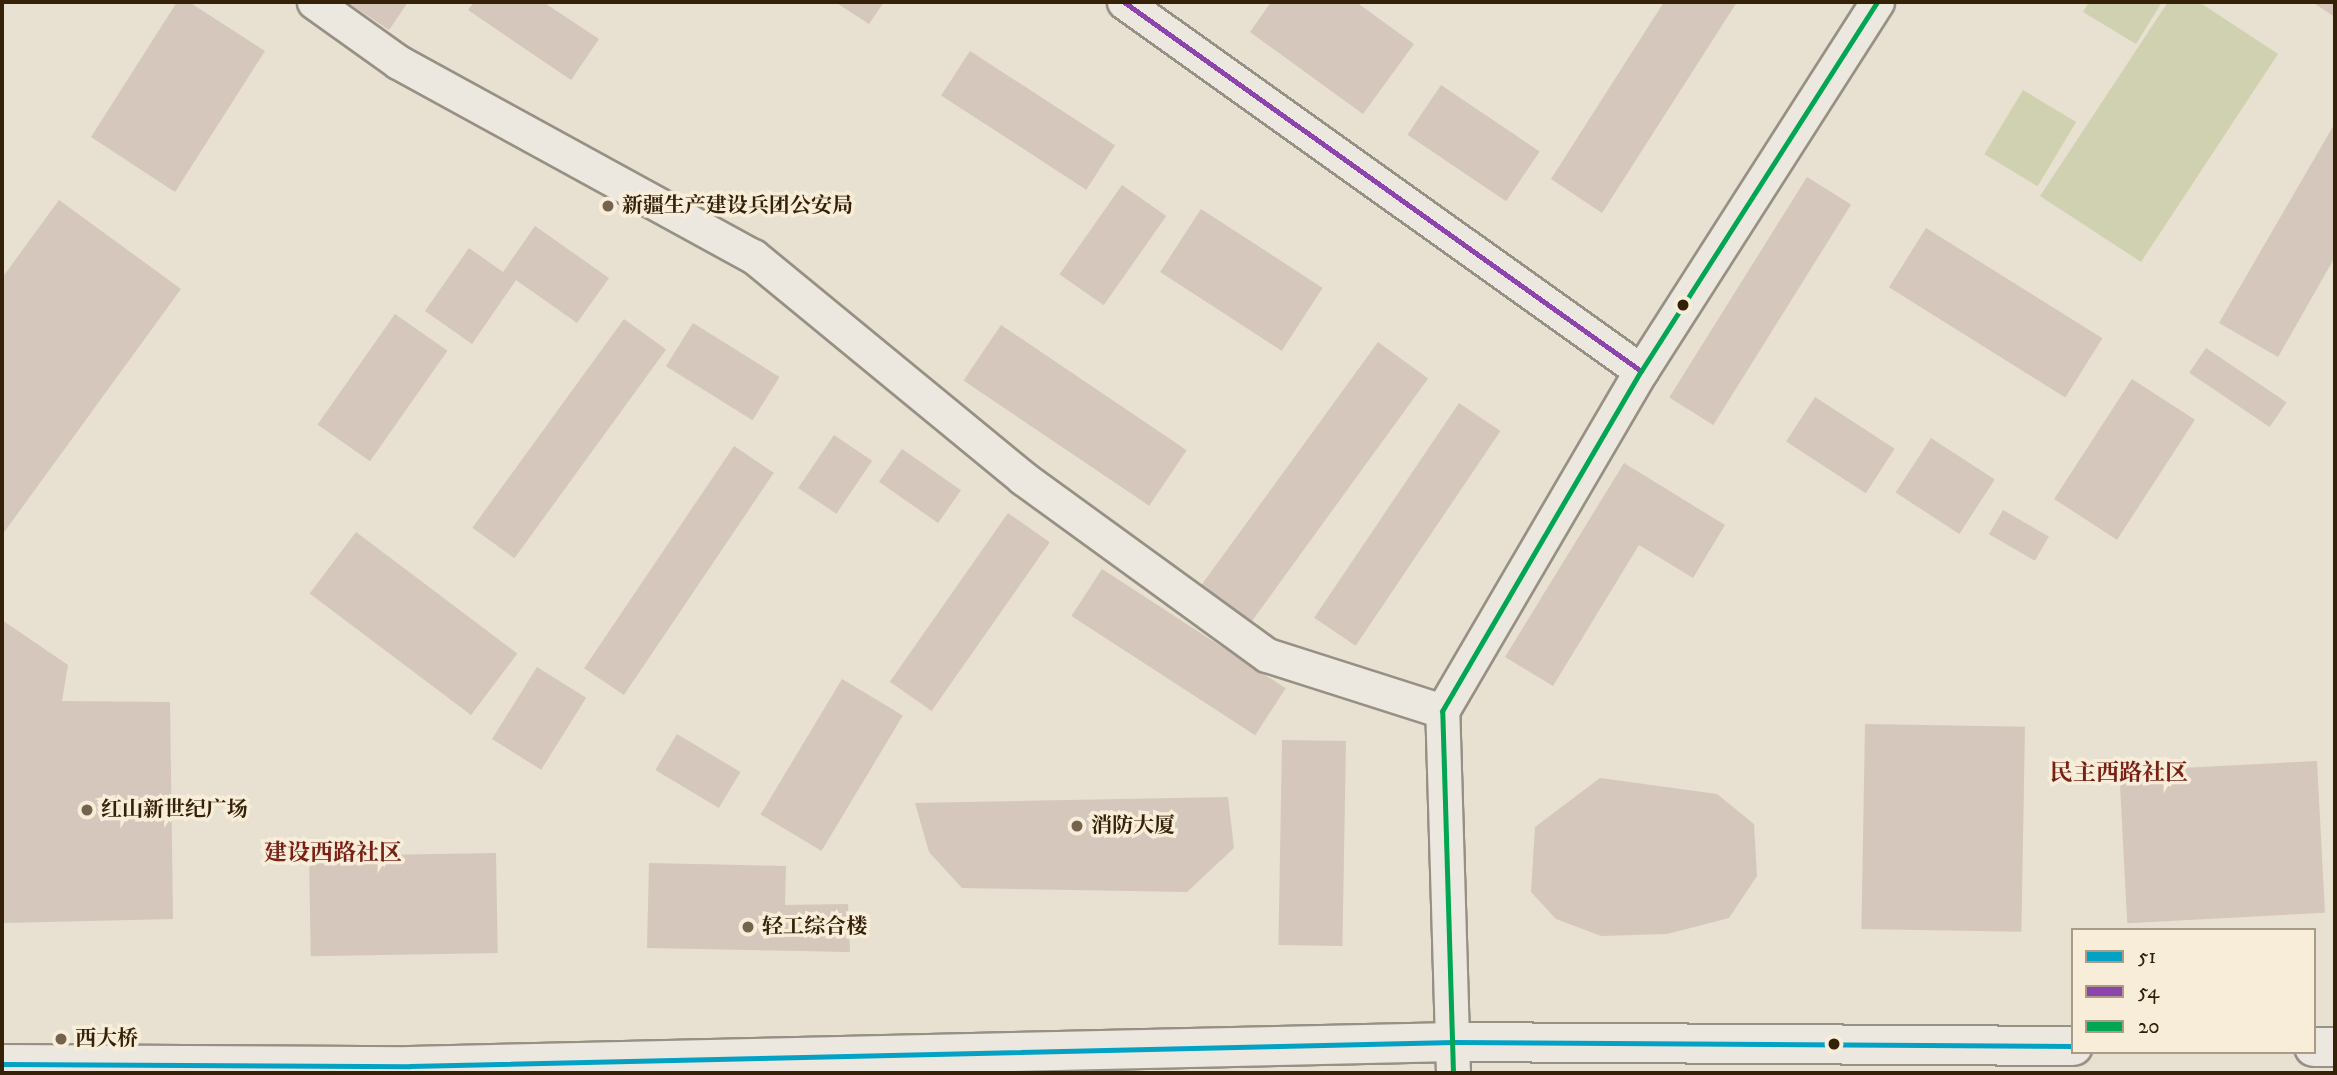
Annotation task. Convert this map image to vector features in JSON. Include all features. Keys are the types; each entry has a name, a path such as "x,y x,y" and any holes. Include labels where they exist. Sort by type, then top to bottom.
{"main road":[{"path":"2,1064 410,1066 1453,1058 2071,1046"},
{"path":"2316,1046 2335,1047"}],"street":[{"path":"314,2 398,62 753,256 1023,478 1267,655 1442,711"},
{"path":"1124,2 1641,371"},
{"path":"1453,1058 1442,711 1641,371 1877,2"}],"green space":[{"path":"2089,2 2162,2 2136,44 2083,12"},
{"path":"2168,2 2199,2 2278,54 2141,262 2040,196"},
{"path":"2023,90 2076,122 2038,186 1984,154"}],"building":[{"path":"177,2 189,2 265,51 175,192 91,137"},
{"path":"347,2 408,2 389,30"},
{"path":"474,2 543,2 599,39 571,80 468,10"},
{"path":"835,2 884,2 869,24"},
{"path":"1271,2 1356,2 1414,44 1363,114 1250,32"},
{"path":"1664,2 1737,2 1602,213 1551,179"},
{"path":"2312,2 2335,2 2335,17"},
{"path":"970,51 1115,145 1086,190 941,95"},
{"path":"1441,85 1540,152 1506,201 1407,135"},
{"path":"2335,123 2335,257 2278,357 2219,323"},
{"path":"1807,177 1851,205 1713,425 1669,397"},
{"path":"1122,185 1166,216 1104,305 1059,274"},
{"path":"59,200 181,289 2,535 2,278"},
{"path":"1201,209 1323,288 1282,351 1160,272"},
{"path":"535,226 609,278 577,323 516,280 472,344 425,311 469,248 503,272"},
{"path":"1926,228 2102,338 2065,398 1889,287"},
{"path":"395,314 447,351 370,461 318,425"},
{"path":"624,319 666,350 514,558 472,528"},
{"path":"693,323 780,377 752,420 666,366"},
{"path":"1001,325 1187,450 1149,506 964,381"},
{"path":"1378,342 1428,378 1249,625 1199,589"},
{"path":"2206,348 2286,402 2270,427 2189,373"},
{"path":"2132,379 2195,420 2117,540 2054,499"},
{"path":"1815,397 1895,449 1866,493 1786,441"},
{"path":"1459,403 1500,431 1356,646 1314,618"},
{"path":"834,435 872,461 836,514 798,488"},
{"path":"1931,438 1995,479 1959,534 1896,493"},
{"path":"734,446 774,473 624,695 584,668"},
{"path":"902,449 961,490 938,523 879,482"},
{"path":"1624,463 1725,525 1693,578 1639,545 1553,686 1505,657"},
{"path":"2003,510 2049,536 2035,561 1989,534"},
{"path":"1008,513 1050,542 932,711 890,682"},
{"path":"356,532 517,654 471,715 310,593"},
{"path":"1102,569 1286,688 1255,735 1072,616"},
{"name":"红山新世纪广场","path":"2,620 68,665 62,701 170,702 173,919 2,923"},
{"path":"537,667 586,698 541,770 492,739"},
{"path":"842,679 903,716 821,851 761,814"},
{"path":"1865,724 2025,727 2021,932 1861,929"},
{"path":"677,734 740,772 719,808 655,770"},
{"path":"1282,740 1346,741 1342,946 1278,945"},
{"path":"2317,761 2325,913 2127,923 2119,771"},
{"path":"1600,778 1717,794 1754,824 1757,876 1729,918 1667,934 1601,936 1556,919 1531,892 1535,827"},
{"name":"消防大厦","path":"1228,797 1234,848 1187,892 962,888 929,852 915,803"},
{"path":"496,853 498,953 311,956 309,856"},
{"name":"轻工综合楼","path":"649,863 786,866 785,905 848,904 850,952 647,948"}],"transit line":[{"name":"54","path":"1124,2 1641,371"},
{"name":"20","path":"1453,1073 1442,711 1641,371 1877,2"},
{"name":"51","path":"2,1064 410,1066 1454,1042 2071,1046"}],"place":[{"name":"新疆生产建设兵团公安局","path":"608,206"},
{"name":"红山新世纪广场","path":"87,810"},
{"name":"消防大厦","path":"1077,826"},
{"name":"轻工综合楼","path":"748,927"},
{"name":"西大桥","path":"61,1039"}],"district":[{"name":"民主西路社区","path":"2119,774"},
{"name":"建设西路社区","path":"333,854"}]}
